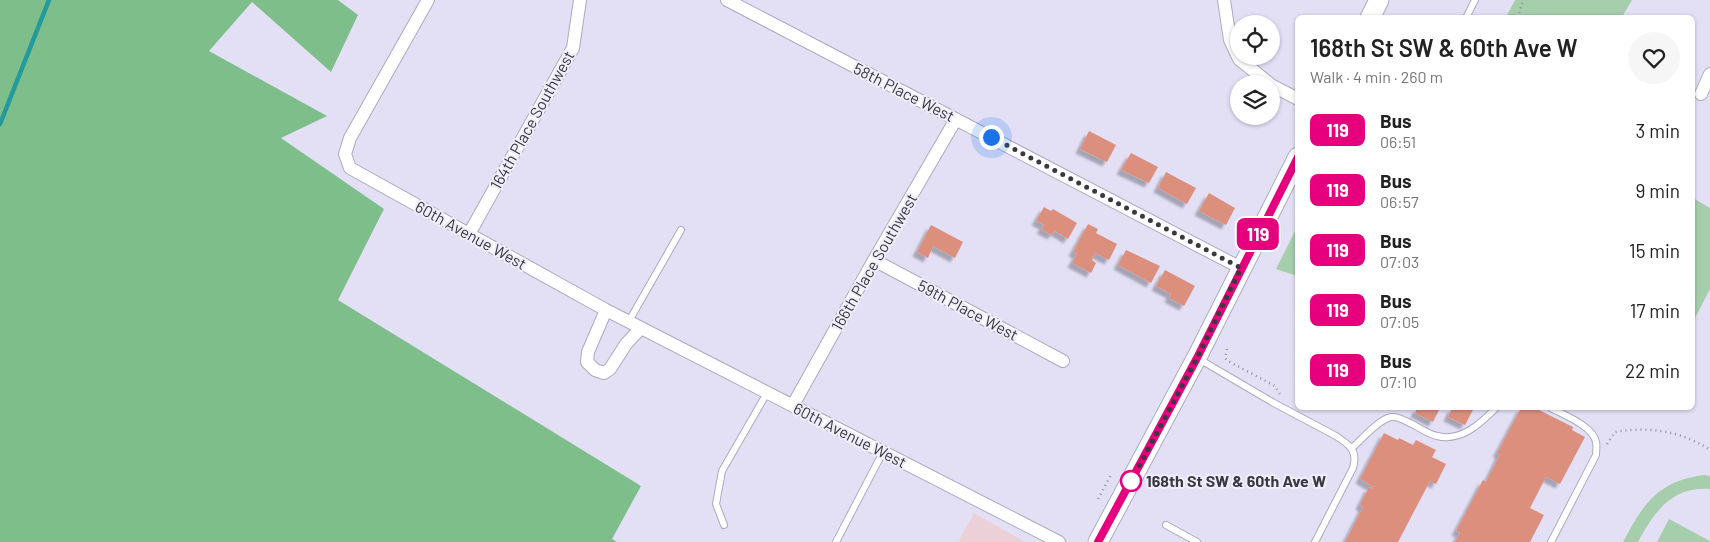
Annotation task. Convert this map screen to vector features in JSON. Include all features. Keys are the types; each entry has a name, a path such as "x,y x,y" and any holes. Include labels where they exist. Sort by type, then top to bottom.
{"main road":[{"path":"1371,15 1379,0"},
{"path":"1098,542 1197,358 1295,163"}],"street":[{"name":"60th Avenue West","path":"428,0 350,138 345,154 350,168 606,310 883,452 1044,539 1059,542"},
{"name":"164th Place Southwest","path":"469,234 573,48 580,0"},
{"name":"58th Place West","path":"727,0 1241,268"},
{"path":"1228,2 1230,40 1239,59 1259,75"},
{"path":"1701,94 1710,74"},
{"path":"1280,89 1295,97"},
{"name":"166th Place Southwest","path":"793,405 956,119"},
{"name":"59th Place West","path":"874,260 1062,361"},
{"path":"606,310 588,352 587,362 595,370 604,373 610,369 617,355 641,328"}],"lane":[{"path":"1468,15 1475,0"},
{"path":"629,322 681,230"},
{"path":"1197,358 1272,402 1336,436 1352,448 1356,458 1353,468 1315,542"},
{"path":"724,525 716,504 722,471 767,393"},
{"path":"1352,448 1381,421 1389,417 1398,417 1435,436 1447,438 1458,436 1478,426 1494,410"},
{"path":"1551,542 1596,454 1596,442 1587,427 1555,410"},
{"path":"836,542 883,452"},
{"path":"1166,525 1197,542"}],"path":[{"path":"1519,15 1523,0"},
{"path":"1227,349 1225,358 1228,361 1276,386 1280,396"},
{"path":"1602,450 1615,432 1633,429 1661,430 1687,438 1710,450"},
{"path":"1098,499 1112,473"}],"shaded area":[{"path":"974,513 1025,542 958,542"}],"green space":[{"path":"0,0 338,0 358,15 331,72 252,2 209,51 327,116 281,138 384,209 338,300 641,486 612,539 617,542 0,542"},
{"path":"1515,0 1632,0 1623,15 1507,15"},
{"path":"1695,199 1710,208 1710,289 1695,318"},
{"path":"1295,231 1295,275 1276,269"},
{"path":"1704,475 1710,476 1710,489 1697,489 1675,497 1658,511 1638,542 1623,542 1638,516 1654,496 1675,483"},
{"path":"1669,519 1710,541 1710,542 1657,542"}],"building":[{"path":"1089,131 1116,145 1107,162 1080,149"},
{"path":"1131,153 1158,167 1149,183 1121,170"},
{"path":"1166,172 1196,188 1187,204 1158,188"},
{"path":"1209,193 1235,208 1226,225 1199,211"},
{"path":"1044,207 1051,211 1053,209 1077,223 1068,239 1055,231 1052,235 1041,229 1044,225 1036,221"},
{"path":"1088,224 1098,229 1096,233 1117,244 1109,260 1095,253 1092,260 1096,263 1091,273 1072,263 1077,254 1073,252"},
{"path":"931,225 963,242 955,258 933,246 928,258 917,252"},
{"path":"1126,250 1160,266 1151,283 1118,265"},
{"path":"1165,270 1195,286 1184,306 1169,298 1171,294 1156,286"},
{"path":"1416,410 1439,410 1433,422 1415,413"},
{"path":"1451,410 1473,410 1465,425 1448,417"},
{"path":"1520,410 1539,410 1573,427 1572,430 1585,437 1560,484 1546,477 1530,508 1544,515 1530,542 1455,542 1460,533 1456,531 1483,480 1486,482 1500,454 1497,453"},
{"path":"1384,433 1413,445 1416,440 1436,450 1432,457 1446,464 1436,484 1430,481 1398,542 1345,542 1363,507 1360,505 1369,487 1372,489 1373,487 1360,479"}],"waterway":[{"path":"0,124 49,0"}],"bus line":[{"name":"119","path":"1098,542 1197,358 1295,163"}],"place":[{"name":"168th St SW & 60th Ave W","path":"1131,481"}],"route":[{"path":"991,137 1241,268 1197,358 1131,481"}]}
